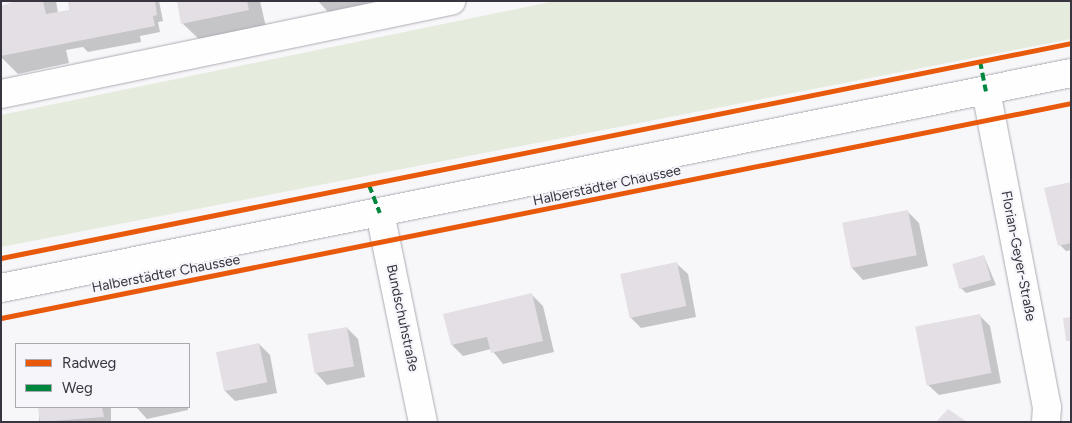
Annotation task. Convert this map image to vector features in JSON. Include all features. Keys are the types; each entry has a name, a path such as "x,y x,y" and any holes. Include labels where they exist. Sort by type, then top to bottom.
{"main road":[{"path":"1,94 451,1"},
{"name":"Halberstädter Chaussee","path":"1,288 380,214 1071,73"},
{"name":"Florian-Geyer-Straße","path":"986,91 1047,407 1046,422"},
{"name":"Bundschuhstraße","path":"380,214 423,422"}],"green space":[{"path":"555,1 1071,1 1071,39 1,247 1,115"}],"building":[{"path":"15,1 43,1 46,14 69,10 68,1 155,1 157,15 153,16 155,26 1,56 1,6"},
{"path":"177,1 247,1 249,10 181,24"},
{"path":"1071,182 1071,243 1058,246 1044,188"},
{"path":"908,210 917,255 851,268 842,223"},
{"path":"984,255 991,280 959,289 952,264"},
{"path":"677,262 686,306 630,318 620,274"},
{"path":"532,293 543,341 491,353 487,337 451,345 443,314"},
{"path":"980,314 991,373 927,385 915,327"},
{"path":"1071,317 1071,341 1066,341 1063,318"},
{"path":"347,327 354,366 315,373 308,334"},
{"path":"259,343 267,382 224,391 216,352"},
{"path":"38,408 102,408 104,417 40,422"},
{"path":"948,409 967,422 936,422"}],"marked path":[{"path":"980,61 986,91"},
{"path":"369,185 380,213"}],"cycle path":[{"path":"1,258 1071,43"},
{"path":"1,318 1071,103"}]}
